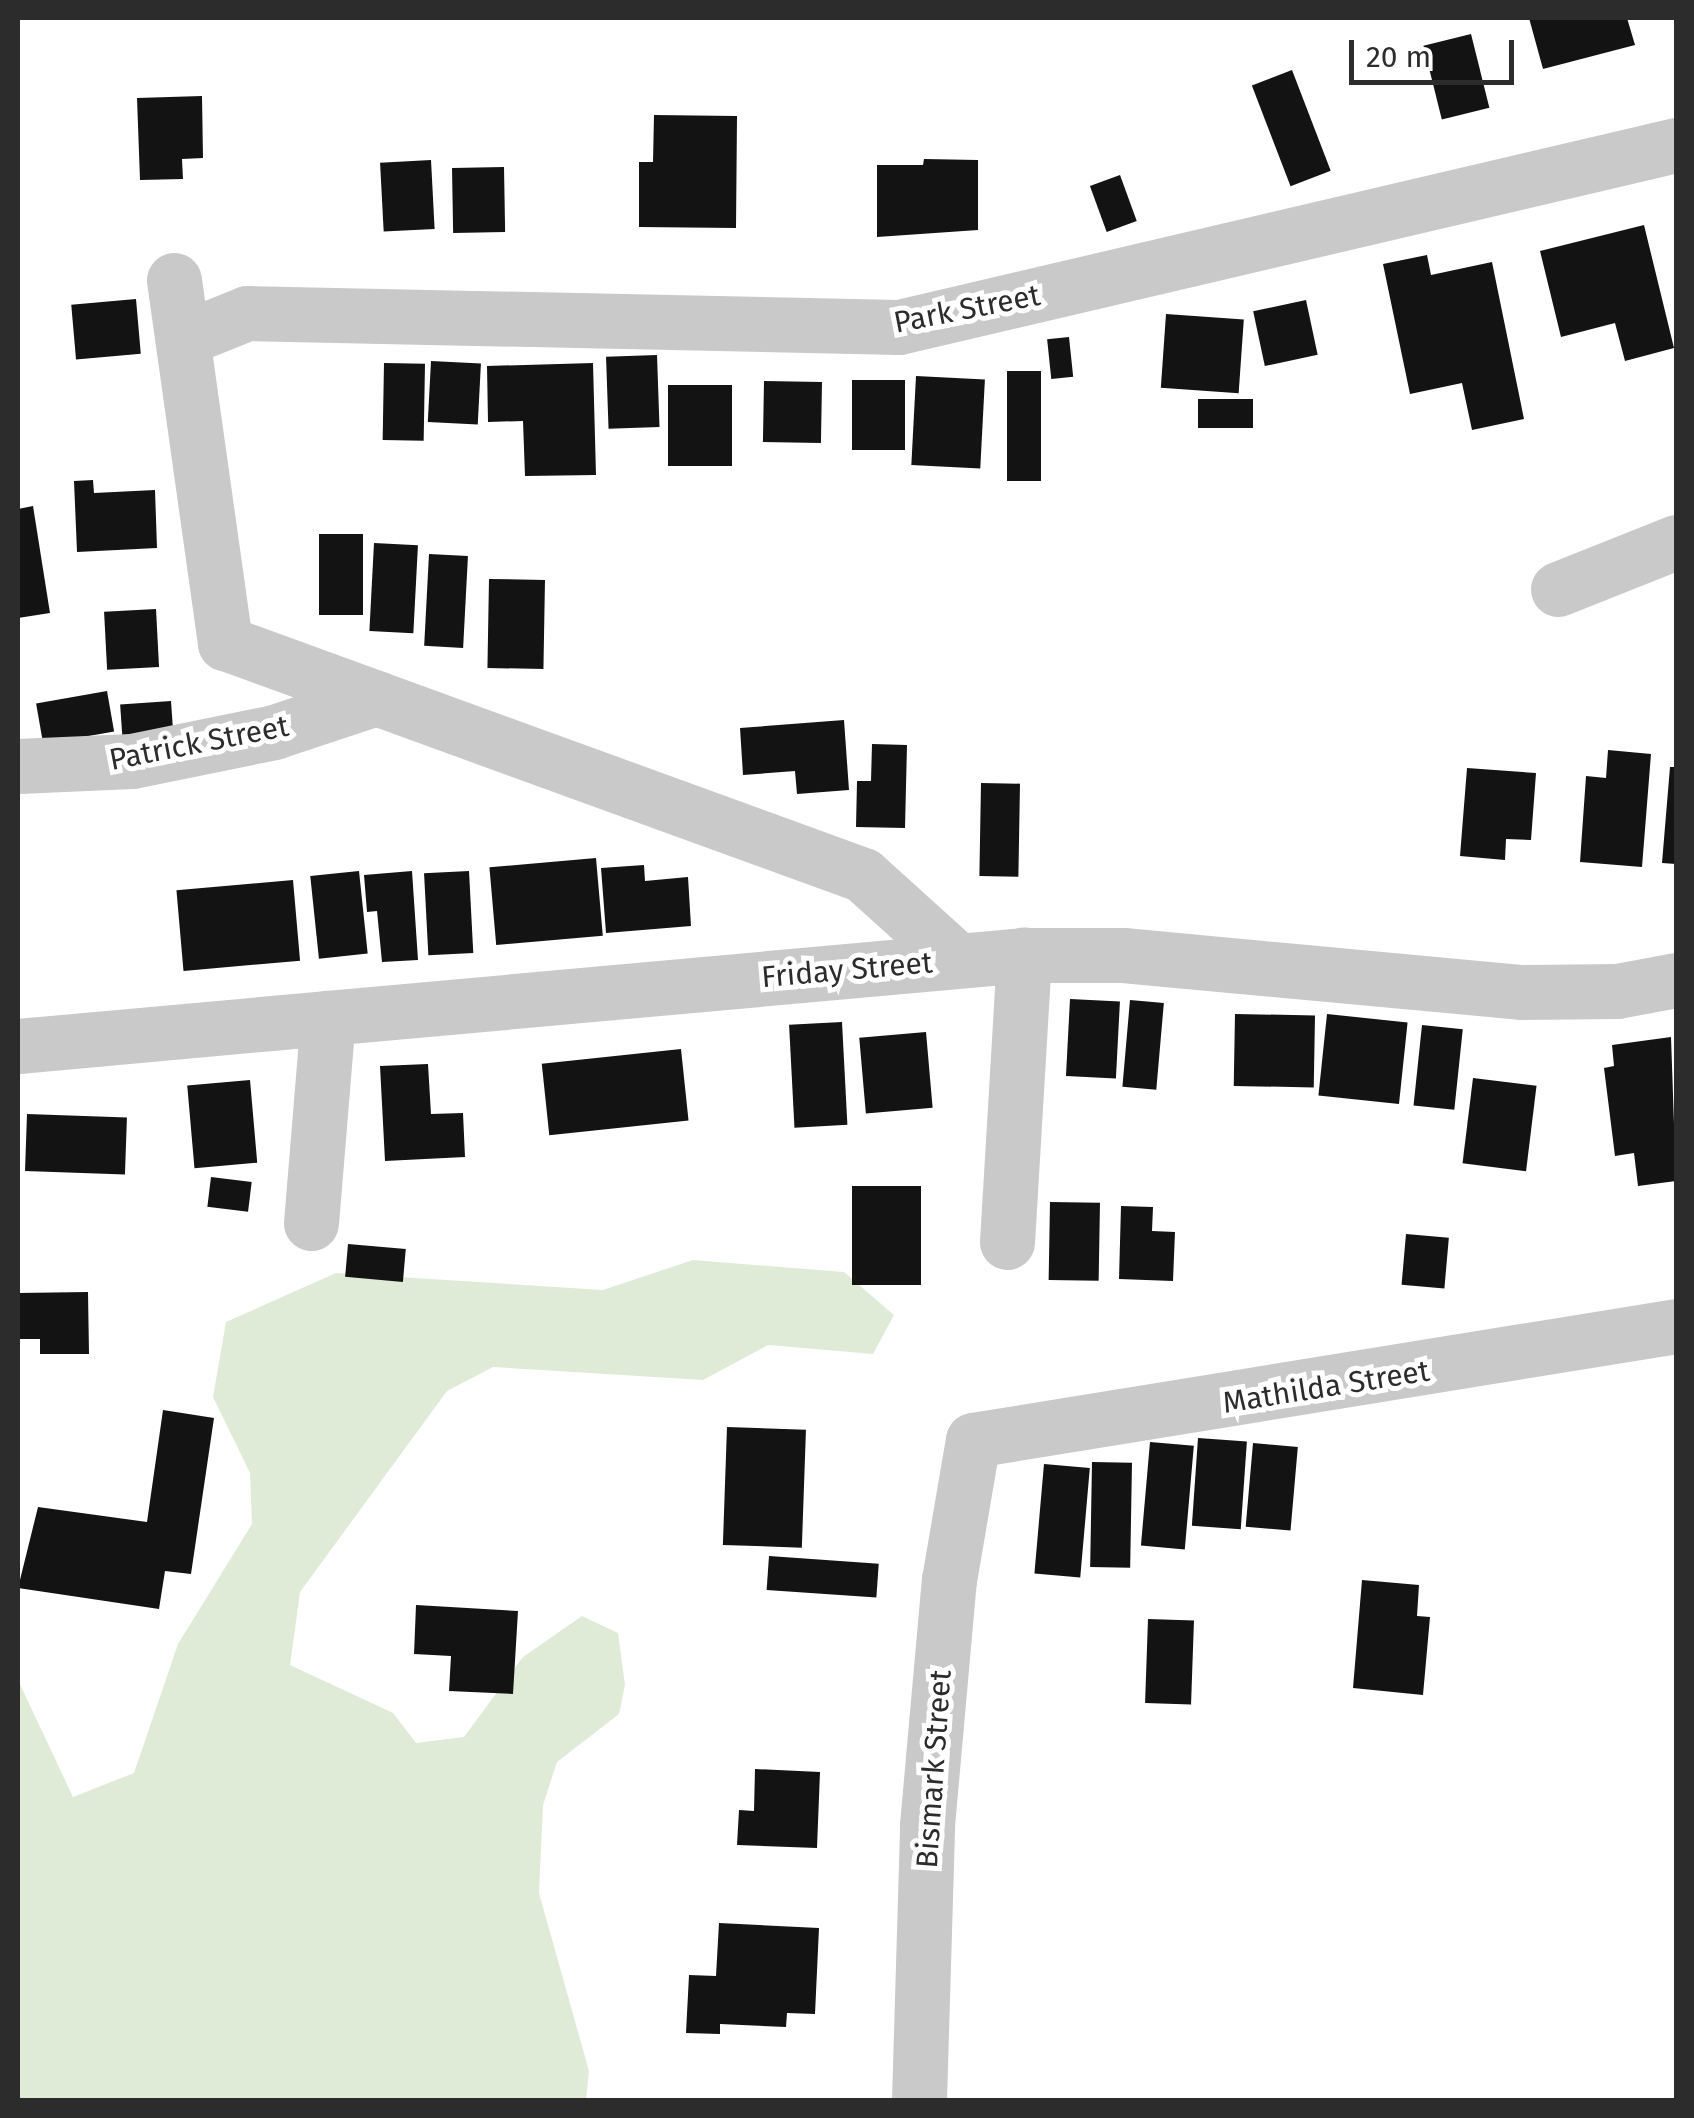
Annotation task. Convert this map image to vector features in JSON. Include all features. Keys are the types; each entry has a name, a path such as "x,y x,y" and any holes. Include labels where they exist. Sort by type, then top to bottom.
{"street":[{"name":"Park Street","path":"185,338 247,313 899,327 1676,145"},
{"path":"174,280 225,643 863,875 957,960"},
{"path":"1558,588 1676,542"},
{"name":"Patrick Street","path":"18,766 132,762 274,732 376,698"},
{"path":"1007,1242 1024,954"},
{"name":"Friday Street","path":"18,1046 1024,954 1123,955 1522,992 1616,991 1676,980"},
{"path":"311,1223 328,1018"},
{"name":"Mathilda Street","path":"973,1440 1676,1326"},
{"name":"Bismark Street","path":"919,2100 927,1826 949,1580 973,1440"}],"green space":[{"path":"693,1260 844,1272 894,1315 873,1354 768,1345 703,1380 493,1367 447,1391 300,1592 290,1665 393,1713 416,1743 464,1737 523,1657 582,1616 618,1633 625,1685 619,1714 557,1762 543,1805 539,1893 589,2071 586,2100 18,2100 18,1680 73,1797 134,1773 178,1644 252,1524 250,1473 213,1397 226,1322 336,1273 603,1290"}],"building":[{"path":"1529,18 1627,18 1635,45 1543,69"},
{"path":"1471,34 1489,108 1442,120 1423,46"},
{"path":"1292,70 1331,171 1291,186 1252,85"},
{"path":"202,96 203,158 182,159 183,179 140,180 137,98"},
{"path":"654,115 737,116 736,228 639,227 639,162 653,162"},
{"path":"924,159 978,160 978,230 877,237 877,165 923,165"},
{"path":"431,160 435,229 384,232 380,163"},
{"path":"504,167 505,232 453,233 452,168"},
{"path":"1120,175 1137,221 1107,232 1090,186"},
{"path":"1644,225 1674,348 1625,361 1615,323 1561,337 1540,251"},
{"path":"1427,255 1431,275 1492,262 1524,419 1472,430 1462,383 1410,394 1383,264"},
{"path":"136,299 141,354 76,359 71,305"},
{"path":"1306,300 1318,355 1265,366 1253,311"},
{"path":"1166,314 1244,319 1239,393 1161,388"},
{"path":"1069,337 1073,377 1051,379 1047,339"},
{"path":"657,355 660,427 609,429 606,357"},
{"path":"431,361 481,364 478,425 428,422"},
{"path":"384,363 425,364 424,441 383,440"},
{"path":"593,363 596,475 525,476 523,421 488,422 487,366"},
{"path":"1007,371 1041,371 1041,481 1007,481"},
{"path":"916,376 985,380 980,468 911,465"},
{"path":"852,380 905,380 905,450 852,450"},
{"path":"764,381 822,382 821,443 763,442"},
{"path":"668,385 732,385 732,466 668,466"},
{"path":"1198,399 1253,399 1253,428 1198,428"},
{"path":"93,480 94,493 155,490 157,548 77,552 74,481"},
{"path":"33,506 50,613 18,618 18,509"},
{"path":"319,534 363,534 363,615 319,615"},
{"path":"374,543 418,545 413,633 369,631"},
{"path":"429,554 468,556 463,648 424,646"},
{"path":"489,579 545,580 543,669 487,668"},
{"path":"156,609 159,667 107,670 104,612"},
{"path":"107,691 114,731 43,744 36,704"},
{"path":"171,701 174,741 123,744 120,705"},
{"path":"844,720 849,790 797,794 795,771 743,775 740,728"},
{"path":"872,744 907,745 905,828 856,827 857,781 871,781"},
{"path":"1608,750 1651,754 1642,867 1580,862 1586,776 1606,778"},
{"path":"1670,767 1676,767 1676,864 1662,863"},
{"path":"1467,768 1536,773 1531,840 1506,839 1505,860 1460,856"},
{"path":"981,783 1020,784 1018,877 979,876"},
{"path":"596,858 603,936 496,945 489,867"},
{"path":"644,865 645,881 688,877 691,926 606,933 601,868"},
{"path":"359,871 368,954 319,959 310,876"},
{"path":"412,871 418,960 382,962 377,911 367,912 364,875"},
{"path":"469,871 473,953 428,955 424,873"},
{"path":"293,880 300,961 184,971 176,890"},
{"path":"1070,999 1120,1002 1116,1079 1066,1076"},
{"path":"1130,1000 1164,1003 1156,1090 1122,1087"},
{"path":"1235,1014 1315,1015 1314,1087 1234,1086"},
{"path":"1327,1014 1408,1022 1399,1104 1318,1096"},
{"path":"842,1022 847,1125 794,1128 789,1025"},
{"path":"1422,1025 1463,1029 1454,1110 1414,1106"},
{"path":"926,1032 933,1108 866,1114 859,1038"},
{"path":"1671,1037 1676,1181 1638,1186 1634,1153 1615,1156 1604,1068 1614,1066 1612,1045"},
{"path":"681,1049 689,1121 549,1135 542,1064"},
{"path":"428,1064 431,1114 463,1113 465,1157 385,1161 380,1066"},
{"path":"1473,1078 1537,1086 1526,1171 1463,1163"},
{"path":"250,1080 257,1163 194,1168 187,1085"},
{"path":"27,1114 127,1117 125,1174 25,1171"},
{"path":"211,1177 252,1182 248,1212 207,1207"},
{"path":"852,1186 921,1186 921,1285 852,1285"},
{"path":"1050,1202 1100,1203 1099,1281 1049,1280"},
{"path":"1121,1206 1153,1207 1152,1231 1175,1232 1173,1281 1119,1279"},
{"path":"1406,1234 1449,1238 1444,1289 1402,1285"},
{"path":"348,1244 406,1249 403,1282 345,1277"},
{"path":"88,1292 89,1354 40,1354 40,1339 18,1339 18,1293"},
{"path":"163,1410 214,1418 191,1574 165,1571 159,1609 18,1588 38,1507 147,1522"},
{"path":"727,1427 806,1430 802,1548 723,1545"},
{"path":"1198,1438 1247,1441 1241,1529 1192,1526"},
{"path":"1150,1442 1194,1446 1185,1549 1141,1546"},
{"path":"1253,1443 1298,1447 1291,1531 1246,1527"},
{"path":"1092,1462 1132,1463 1130,1568 1090,1567"},
{"path":"1044,1464 1090,1468 1080,1578 1034,1574"},
{"path":"769,1556 879,1564 876,1598 767,1590"},
{"path":"1362,1580 1419,1585 1417,1616 1430,1617 1423,1695 1353,1688"},
{"path":"416,1605 518,1611 513,1694 449,1691 451,1656 414,1654"},
{"path":"1148,1619 1194,1621 1191,1705 1145,1703"},
{"path":"755,1769 820,1772 817,1848 737,1845 739,1810 754,1811"},
{"path":"719,1923 819,1928 815,2014 787,2013 786,2027 720,2024 720,2034 686,2033 689,1975 716,1976"}]}
